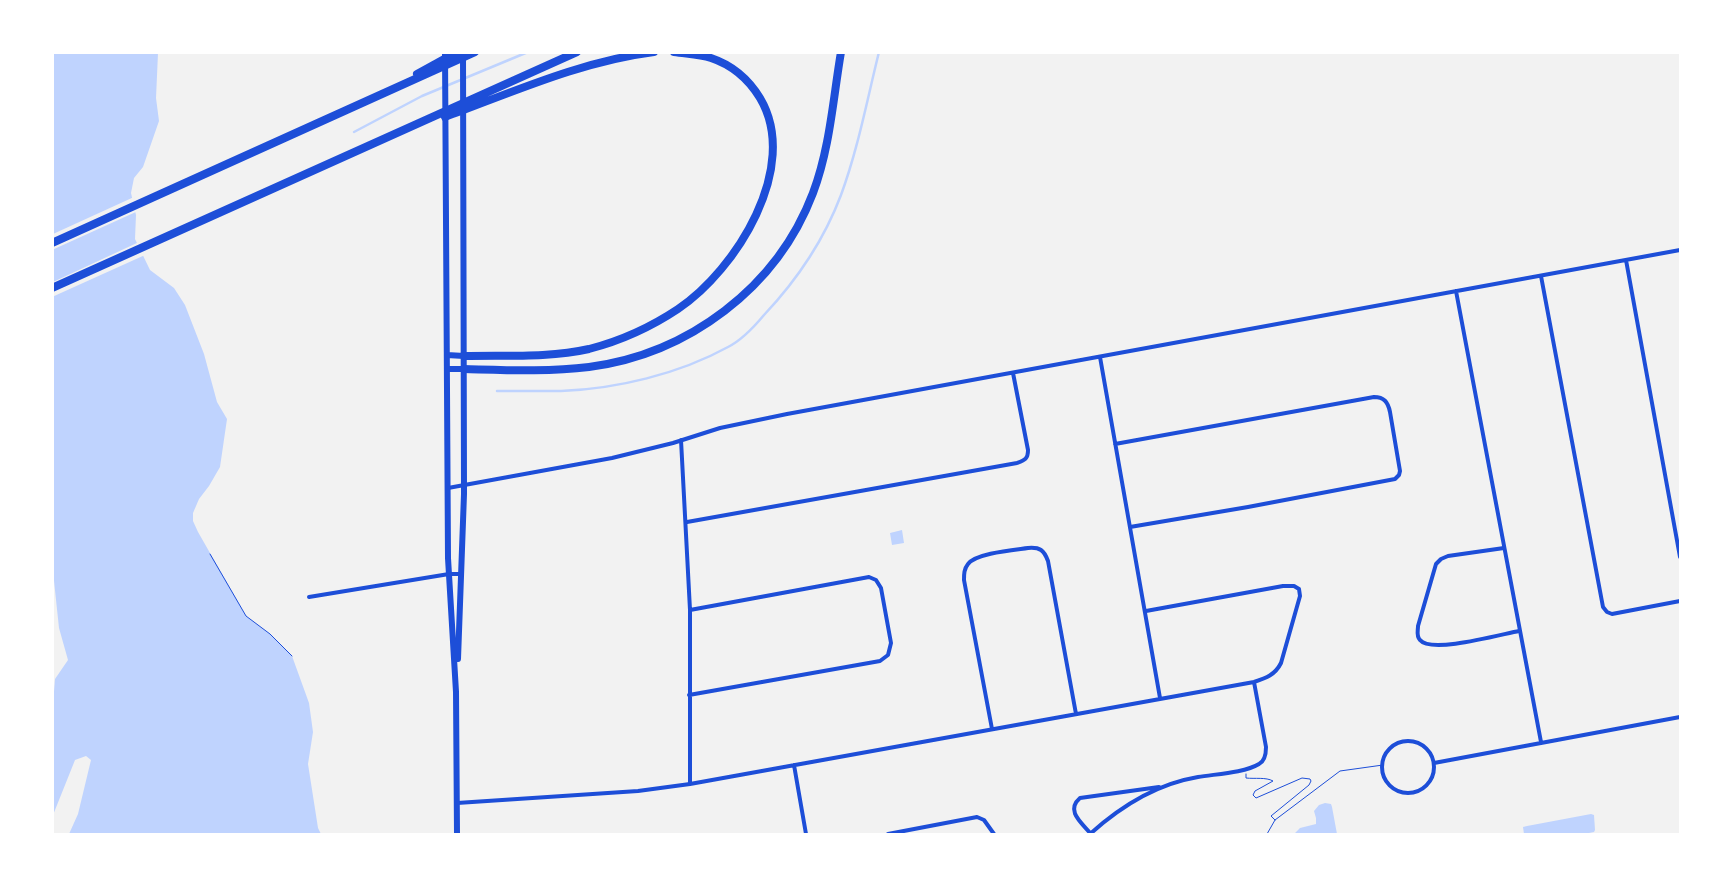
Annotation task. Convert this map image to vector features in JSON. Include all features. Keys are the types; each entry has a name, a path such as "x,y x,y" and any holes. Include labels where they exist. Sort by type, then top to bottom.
{"highway":[{"path":"349,109 457,52"},
{"path":"52,243 475,52"},
{"path":"52,288 577,52"},
{"path":"387,138 574,71 630,56 654,52"},
{"path":"464,356 570,352 615,341 640,330 678,309 708,282 737,247 760,205 772,169 774,144 769,117 764,105 750,84 732,68 713,59 674,52"},
{"path":"464,369 570,369 631,359 660,349 722,314 763,275 781,253 793,236 813,194 823,161 841,52"}],"main road":[{"path":"445,52 449,574 456,692 457,834"},
{"path":"456,692 464,486 463,52"},
{"path":"447,355 464,356"},
{"path":"447,369 464,369"}],"street":[{"path":"448,488 612,458 720,428 768,418 1680,250"},
{"path":"1626,260 1680,557"},
{"path":"1541,276 1603,607 1612,614 1680,601"},
{"path":"1456,291 1541,742"},
{"path":"1100,357 1160,698"},
{"path":"687,522 1008,465 1025,460 1028,456 1028,450 1013,374"},
{"path":"1115,444 1374,397 1380,397 1385,400 1390,412 1400,471 1395,479 1130,527"},
{"path":"681,440 687,522 690,610 690,784"},
{"path":"992,729 964,580 964,570 975,558 1028,548 1037,547 1042,549 1048,561 1076,714"},
{"path":"1504,548 1448,556 1441,559 1436,564 1420,616 1417,635 1424,644 1441,646 1519,631"},
{"path":"309,597 449,574 462,574"},
{"path":"690,610 869,577 876,580 881,588 891,642 888,655 880,661 690,695"},
{"path":"457,803 638,791 690,784 1254,682 1268,678 1277,670 1281,663 1300,596 1299,589 1294,586 1283,586 1146,611"},
{"path":"1164,786 1126,805 1090,834 1073,812 1073,807 1080,798 1164,786 1191,778 1259,765 1266,753 1254,682"},
{"path":"1434,763 1680,717"},
{"path":"1408,741 1424,746 1434,763 1434,773 1427,785 1419,791 1409,793 1396,790 1388,784 1384,775 1383,765 1384,758 1389,750 1398,744 1408,741"},
{"path":"794,765 806,834"},
{"path":"888,834 912,832 977,817 984,820 994,834"}],"path":[{"path":"210,554 246,616 270,634 292,656"},
{"path":"1267,834 1275,820 1340,771 1383,765"},
{"path":"1245,768 1246,778 1273,781 1255,791 1254,795 1256,798 1302,778 1307,777 1310,779 1310,785 1272,816 1275,820"}],"water":[{"path":"53,53 158,53 156,98 159,121 143,167 134,178 131,193 136,215 135,239 150,270 174,288 185,305 204,354 217,402 227,419 220,467 199,499 193,513 193,521 246,616 270,634 292,656 309,703 313,732 308,764 318,828 321,834 69,834 78,814 91,760 86,756 75,760 53,815 53,704 55,679 68,660 59,628 52,562"},
{"path":"902,530 904,543 892,545 890,533"},
{"path":"1331,804 1337,834 1294,834 1300,828 1316,824 1314,811 1319,805"},
{"path":"1594,815 1594,832 1584,834 1524,834 1523,827"}],"pier":[{"path":"134,197 138,211 52,250 53,234"},
{"path":"139,242 145,255 52,297 53,282"}],"waterway":[{"path":"354,132 422,96 528,52"},
{"path":"497,391 582,390 625,383 689,365 709,357 743,337 788,288 809,259 834,212 852,160 879,52"}]}
